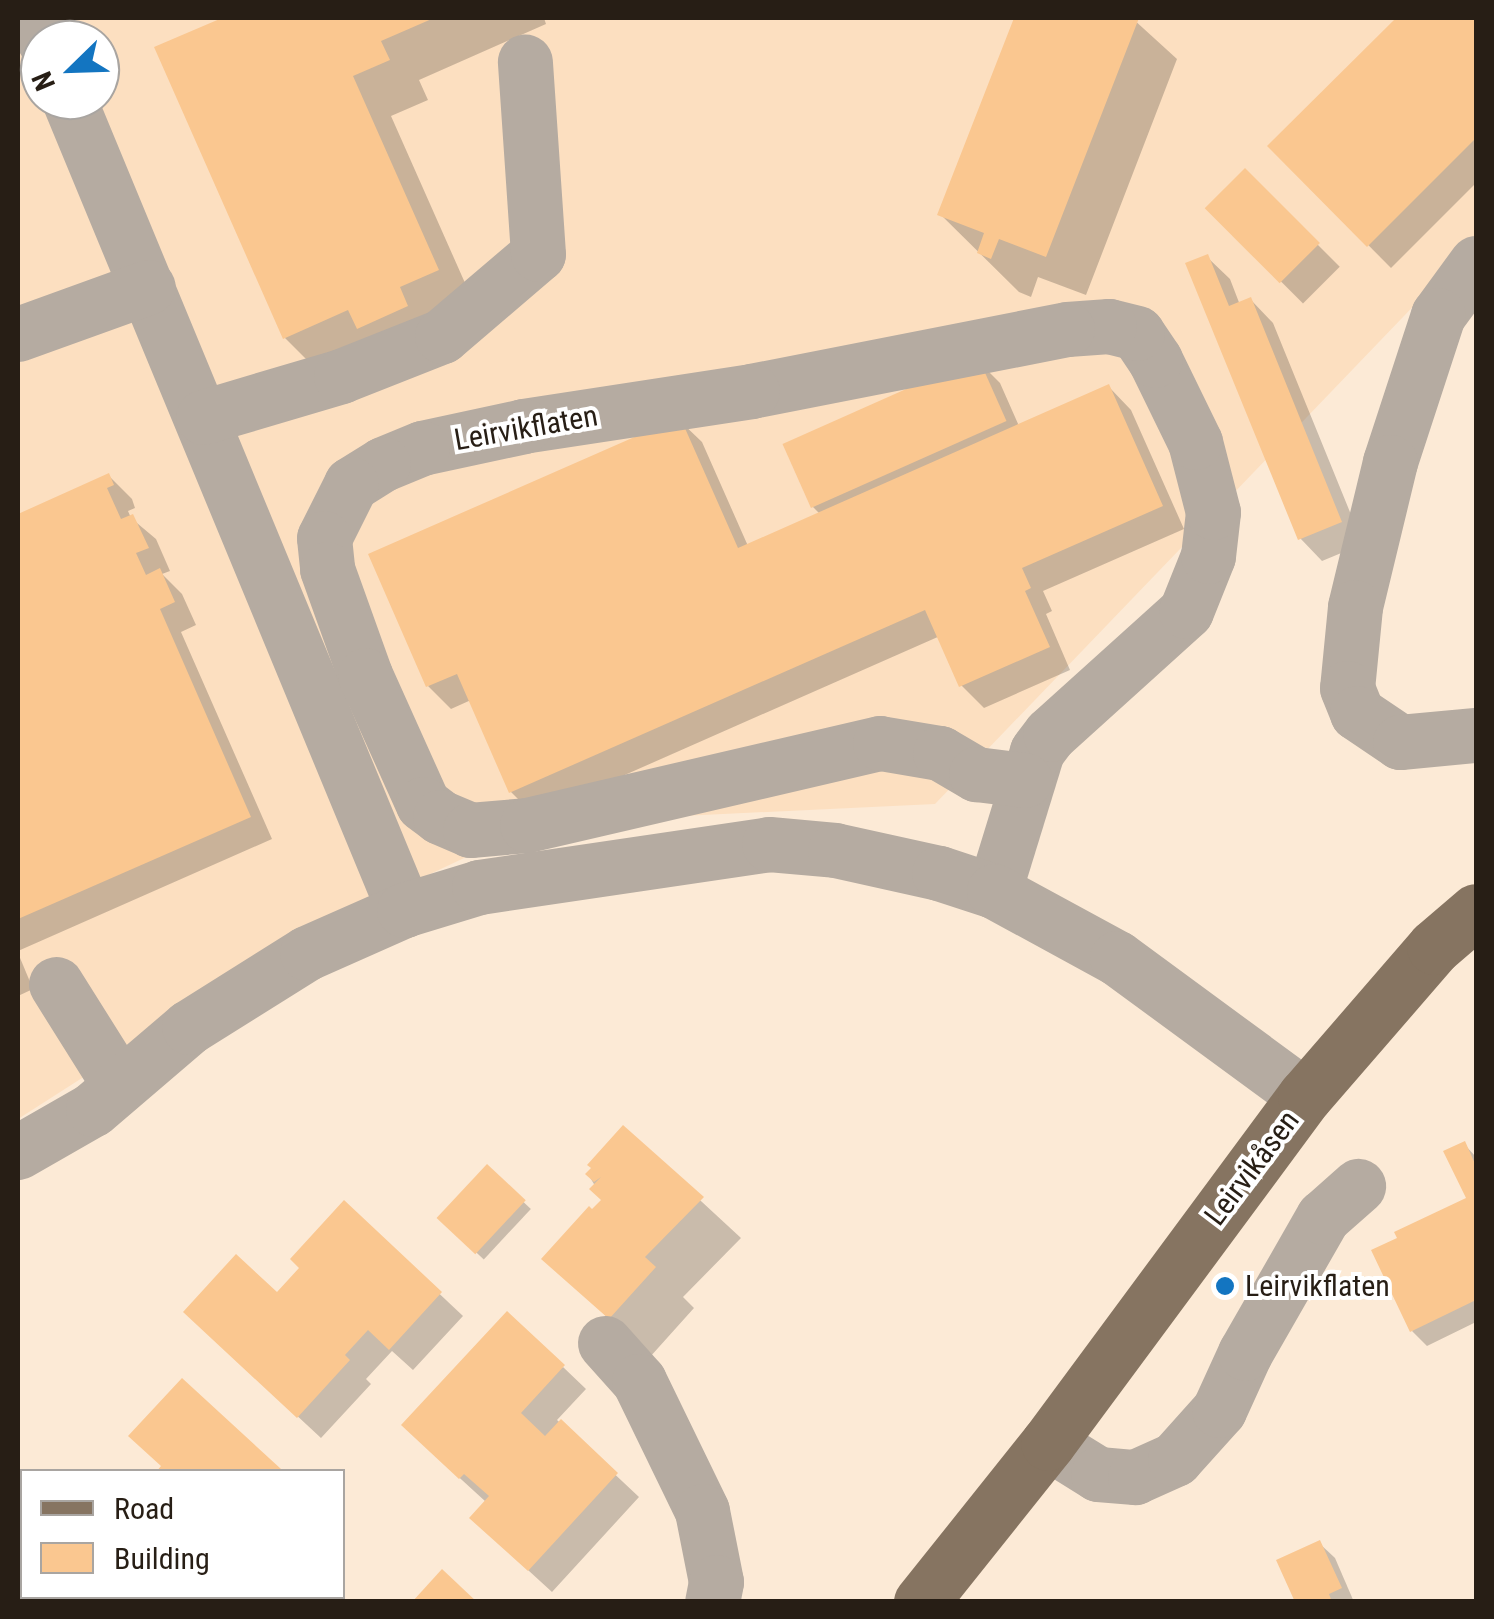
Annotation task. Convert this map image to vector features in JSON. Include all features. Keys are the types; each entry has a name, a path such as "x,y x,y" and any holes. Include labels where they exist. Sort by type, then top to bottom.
{"main road":[{"name":"Leirvikåsen","path":"921,1602 1048,1443 1305,1096 1434,947 1476,911"}],"street":[{"path":"202,416 341,376 442,336 538,254 525,61"},
{"path":"78,120 404,910"},
{"path":"1476,263 1438,315 1395,443 1355,607 1347,688 1357,713 1400,742 1476,735"},
{"path":"18,334 148,286"},
{"name":"Leirvikflaten","path":"994,891 1025,780 1050,734 1186,611 1208,556 1213,512 1194,442 1156,360 1137,334 1109,326 1067,329 752,391 524,426 422,448 351,484 324,538 327,569 365,675 423,804 440,818 470,830 528,825 880,743 940,753 976,774 1025,780"},
{"path":"18,1152 93,1108 189,1027 307,953 404,910 478,887 769,844 835,850 994,891 1116,958 1305,1096"},
{"path":"56,984 120,1086"},
{"path":"1048,1443 1098,1474 1134,1476 1175,1459 1219,1410 1244,1353 1323,1217 1358,1186"},
{"path":"605,1343 640,1381 702,1510 716,1582 712,1602"}],"shaded area":[{"path":"18,18 1476,18 1476,241 935,804 682,816 498,842 318,927 18,1119"}],"building":[{"path":"222,18 434,18 381,41 390,60 353,76 439,270 400,287 408,306 357,329 348,310 283,339 154,47"},
{"path":"1014,18 1139,18 1046,257 999,239 991,259 977,253 984,233 937,215"},
{"path":"1396,18 1476,18 1476,138 1367,247 1267,146"},
{"path":"1245,168 1320,243 1280,283 1205,208"},
{"path":"1208,254 1229,306 1251,297 1342,522 1298,540 1185,263"},
{"path":"978,357 1006,421 811,508 783,444"},
{"path":"1109,384 1163,506 1022,568 1031,588 1025,591 1050,647 959,687 925,610 509,793 457,674 426,687 368,554 680,417 738,548"},
{"path":"109,473 114,485 107,488 121,519 133,514 149,548 136,553 146,575 160,568 175,602 160,609 251,817 18,919 18,514"},
{"path":"623,1125 704,1197 645,1257 656,1267 609,1319 541,1259 589,1206 592,1209 601,1200 589,1189 601,1177 594,1182 585,1174 591,1168 587,1165"},
{"path":"1465,1141 1476,1166 1476,1300 1410,1332 1371,1250 1397,1238 1394,1232 1466,1198 1443,1151"},
{"path":"487,1164 526,1200 475,1254 437,1218"},
{"path":"344,1200 442,1292 389,1350 368,1330 345,1355 350,1360 297,1418 183,1312 236,1254 277,1292 299,1268 290,1259"},
{"path":"507,1311 565,1365 521,1413 545,1436 561,1419 618,1473 528,1571 469,1518 489,1496 464,1474 459,1479 401,1425"},
{"path":"182,1378 281,1469 158,1469 161,1466 128,1436"},
{"path":"1320,1540 1342,1588 1329,1594 1332,1602 1295,1602 1276,1560"},
{"path":"442,1569 477,1602 412,1602"},
{"path":"136,1599 221,1599 221,1602"}],"place":[{"name":"Leirvikflaten","path":"1225,1286"}]}
